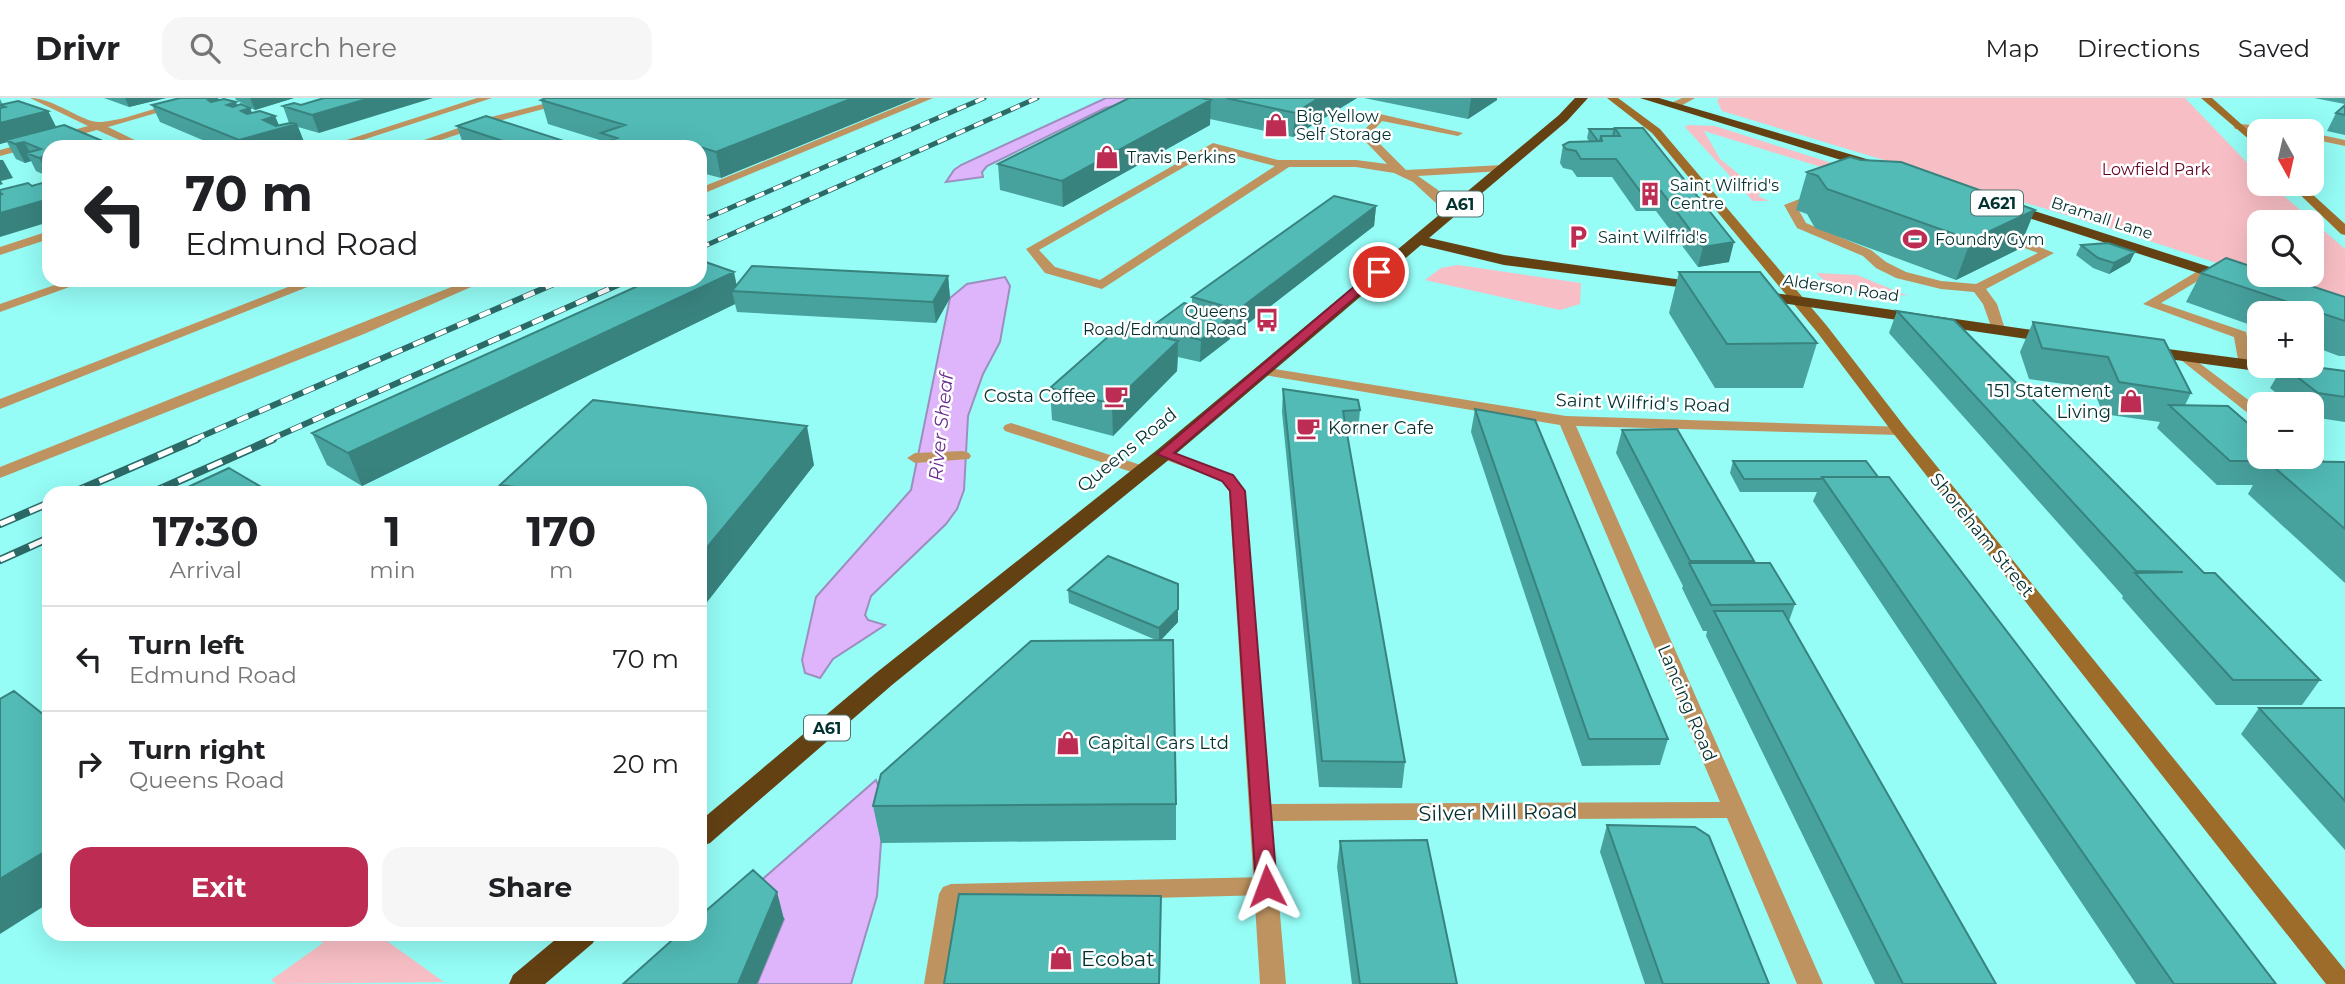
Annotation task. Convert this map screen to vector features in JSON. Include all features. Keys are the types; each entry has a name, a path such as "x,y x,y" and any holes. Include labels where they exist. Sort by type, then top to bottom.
{"highway":[{"name":"Queens Road","path":"707,830 884,679 1144,471 1582,98"},
{"path":"1646,98 1893,171"},
{"name":"Bramall Lane","path":"1986,200 2244,283"},
{"name":"Alderson Road","path":"1416,240 1504,260 2073,340"},
{"path":"2123,348 2345,378"},
{"path":"524,984 575,941"}],"street":[{"path":"35,98 129,140"},
{"path":"47,140 203,98"},
{"path":"352,140 487,98"},
{"path":"430,140 491,120 579,98"},
{"path":"707,189 928,98"},
{"name":"Shoreham Street","path":"1612,98 1656,131 1822,328 1899,430 2341,984"},
{"path":"1675,105 1690,98"},
{"path":"2206,98 2247,134"},
{"path":"1450,212 1437,192 1402,171 1369,139 1368,131 1380,117 1458,133"},
{"path":"2239,127 2247,128"},
{"path":"2324,139 2345,143"},
{"path":"0,153 42,141"},
{"path":"1284,164 1102,285 1049,270 1032,249 1213,146 1284,164 1338,162 1402,171 1503,168"},
{"path":"1832,191 1790,205 1801,225 1867,253 1881,265 1901,275 1941,285 1978,288 2048,253 1985,229"},
{"path":"2308,196 2345,231"},
{"path":"0,251 42,237"},
{"path":"2206,270 2150,304 2241,335 2246,365"},
{"path":"0,308 62,287"},
{"path":"0,404 300,287"},
{"path":"0,473 463,287"},
{"path":"1978,288 1990,304 1998,329"},
{"path":"2186,357 2247,405"},
{"name":"Saint Wilfrid's Road","path":"1263,371 1566,421 1899,430"},
{"name":"Lancing Road","path":"1566,421 1810,984"},
{"path":"1011,428 1144,471"},
{"path":"1164,454 1228,478 1237,491 1273,984"},
{"path":"915,458 963,456"},
{"path":"2324,466 2345,483"},
{"name":"Silver Mill Road","path":"1262,813 1734,810"},
{"path":"937,984 951,894 1267,886"}],"green space":[{"name":"Lowfield Park","path":"1719,98 2185,98 2247,163 2247,196 2284,196 2300,210 2247,210 2247,273 2122,232 1722,111 1717,101"},
{"path":"1715,126 1882,179 1860,179 1704,131 1720,159 1761,192 1758,196 1769,201 1753,201 1685,127"},
{"name":"Lowfield Park","path":"2324,231 2345,249 2345,305 2290,287 2324,287"},
{"path":"1458,265 1581,283 1580,304 1560,310 1425,280 1441,268"},
{"path":"1816,273 1857,275 1908,296 1846,289 1824,280"},
{"path":"320,941 387,941 444,982 276,984 271,980 323,943"}],"water":[{"path":"1106,98 1147,98 1105,108 987,166 982,172 983,177 946,182 961,165"},
{"name":"River Sheaf","path":"1005,277 1010,286 1000,342 983,374 968,416 964,490 957,509 946,524 871,596 865,615 868,620 885,625 833,659 820,678 805,673 802,660 816,597 911,490 950,298 967,284"},
{"path":"876,780 887,810 881,843 877,896 851,984 757,984 784,919 749,891"}],"building":[{"path":"180,98 213,98 208,100 211,102 224,99 236,102 227,105 233,107 241,104 250,108 241,111 247,114 260,111 275,116 263,120 276,126 297,124 239,140 152,105"},
{"path":"324,98 370,98 312,115 283,106 294,103 301,105"},
{"path":"853,98 716,152 707,149 707,140 612,140 617,138 601,133 625,125 541,100"},
{"path":"1129,98 1211,100 1062,181 998,164"},
{"path":"1226,98 1319,98 1295,113"},
{"path":"18,101 48,111 0,123 0,108 5,107 0,105"},
{"path":"2345,105 2345,115 2336,113"},
{"path":"486,116 561,140 500,140 457,126"},
{"path":"64,125 100,140 42,140 42,157 39,158 26,153 41,149 24,142 15,144 6,140"},
{"path":"1615,128 1643,128 1734,242 1703,247 1661,191 1640,191 1616,159 1581,159 1576,151 1566,149 1563,145 1569,142 1602,141 1601,136 1620,136"},
{"path":"1589,129 1615,129 1613,136 1601,136 1598,141"},
{"path":"1850,157 1901,162 2035,210 1971,240 1827,189 1818,176 1807,172"},
{"path":"28,183 32,186 42,183 42,201 0,213 0,190"},
{"path":"1334,196 1376,206 1238,310 1192,297"},
{"path":"2108,243 2135,252 2114,263 2098,258 2081,245"},
{"path":"2226,258 2247,265 2247,287 2314,287 2345,297 2345,321 2324,314 2324,301 2285,301 2201,273"},
{"path":"707,262 734,272 707,285"},
{"path":"752,266 948,276 933,302 732,291"},
{"path":"1679,272 1760,272 1817,343 1727,344"},
{"path":"635,287 702,287 348,453 312,433"},
{"path":"1184,303 1230,317 1201,340 1150,328"},
{"path":"1897,311 1954,320 2204,573 2215,573 2320,680 2233,680 2135,573 2183,572 2136,571"},
{"path":"2033,322 2164,340 2191,393 2119,382 2108,357 2042,348"},
{"path":"1119,327 1178,341 1112,404 1050,388"},
{"path":"2324,368 2345,371 2345,397 2317,392 2299,378 2324,378"},
{"path":"1283,389 1358,400 1360,410 1343,411 1405,762 1322,761"},
{"path":"593,400 807,426 707,547 707,486 500,485"},
{"path":"2169,405 2228,406 2247,423 2247,461 2230,461"},
{"path":"1475,409 1535,420 1668,739 1589,739"},
{"path":"1677,429 1754,561 1690,561 1622,430"},
{"path":"1733,461 1866,461 1878,477 1744,479"},
{"path":"2324,462 2344,462 2345,529 2276,469 2324,469"},
{"path":"229,468 259,486 190,486"},
{"path":"1822,477 1889,477 2276,984 2174,984"},
{"path":"1108,556 1178,584 1178,609 1159,628 1068,590"},
{"path":"1689,563 1770,563 1795,604 1711,605"},
{"path":"1714,611 1783,611 1996,984 1903,984"},
{"name":"Capital Cars Ltd","path":"1173,640 1176,804 873,806 881,774 1031,641"},
{"path":"14,691 42,713 42,853 0,879 0,699"},
{"path":"2259,708 2345,708 2345,801"},
{"path":"1607,825 1695,827 1709,836 1769,984 1663,984"},
{"path":"1427,840 1457,984 1360,984 1340,841"},
{"path":"753,870 777,892 738,984 623,984 671,941 707,941 707,910"},
{"path":"959,894 1161,896 1159,984 944,984"}],"railway":[{"path":"707,218 984,98"},
{"path":"707,245 1037,98"},
{"path":"193,440 547,287"},
{"path":"269,440 613,287"},
{"path":"88,486 197,439"},
{"path":"167,486 273,439"},
{"path":"0,524 42,506"},
{"path":"0,560 42,541"}],"place":[{"name":"Big Yellow Self Storage","path":"1276,125"},
{"name":"Travis Perkins","path":"1107,157"},
{"name":"Saint Wilfrid's Centre","path":"1650,194"},
{"name":"Saint Wilfrid's","path":"1578,237"},
{"name":"Foundry Gym","path":"1915,239"},
{"name":"Queens Road/Edmund Road","path":"1267,320"},
{"name":"Costa Coffee","path":"1116,396"},
{"name":"151 Statement Living","path":"2131,401"},
{"name":"Korner Cafe","path":"1308,428"},
{"name":"Capital Cars Ltd","path":"1068,743"},
{"name":"Ecobat","path":"1061,958"}],"route":[{"path":"1267,886 1237,491 1228,478 1164,454 1379,272"}]}
